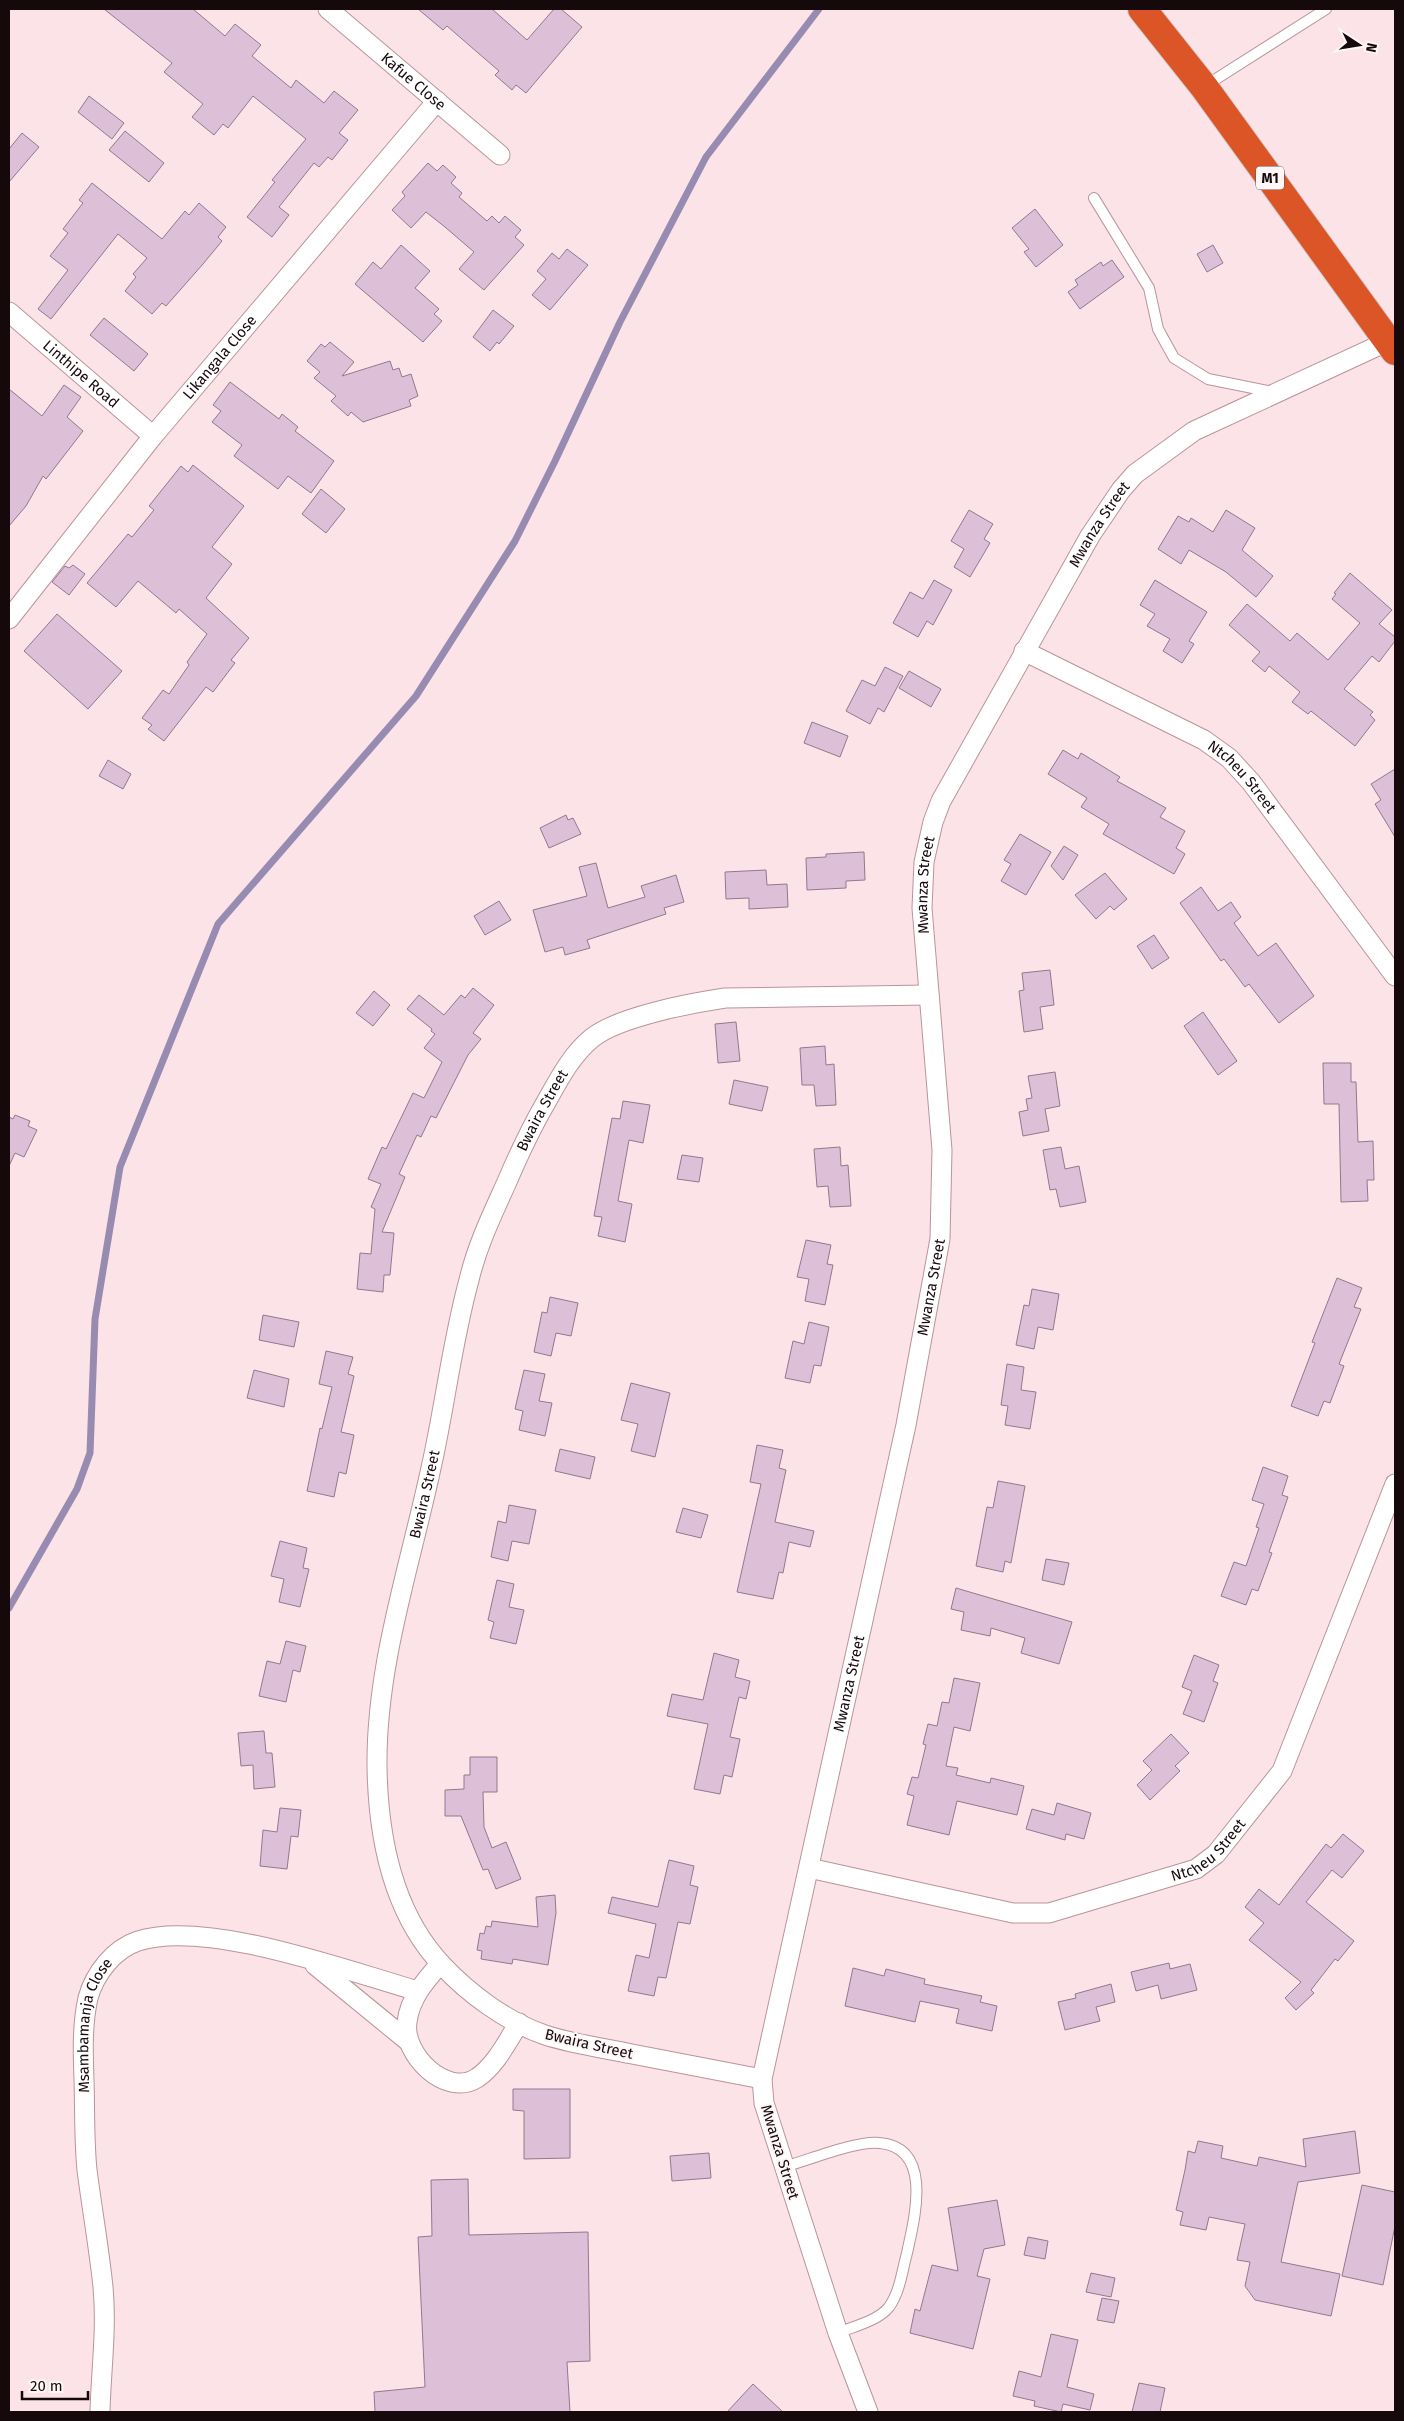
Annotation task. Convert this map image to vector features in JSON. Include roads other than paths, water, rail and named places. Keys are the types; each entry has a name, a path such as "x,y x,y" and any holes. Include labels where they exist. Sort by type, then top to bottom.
{"highway":[{"name":"M1","path":"1142,9 1204,87 1393,343"}],"street":[{"name":"Kafue Close","path":"328,9 500,156"},
{"name":"Likangala Close","path":"9,618 153,436 436,102"},
{"name":"Linthipe Road","path":"9,312 153,436"},
{"name":"Mwanza Street","path":"868,2412 838,2332 784,2167 764,2103 762,2079 904,1435 940,1238 942,1150 922,882 924,862 933,822 941,801 1024,651 1105,511 1135,474 1194,431 1274,393 1393,343"},
{"name":"Ntcheu Street","path":"1024,651 1204,740 1229,758 1251,782 1395,976"},
{"name":"Bwaira Street","path":"762,2079 579,2044 544,2035 519,2023 466,1987 440,1964 419,1935 403,1907 393,1879 386,1849 377,1768 381,1688 432,1465 459,1319 469,1277 482,1236 531,1127 578,1052 594,1036 636,1017 725,998 930,995"},
{"name":"Ntcheu Street","path":"809,1868 1013,1913 1032,1914 1049,1913 1196,1869 1216,1854 1282,1771 1395,1484"},
{"name":"Msambamanja Close","path":"100,2412 104,2316 103,2287 87,2168 83,2050 84,2022 89,1996 98,1973 116,1953 137,1942 160,1937 193,1937 244,1943 277,1950 418,1991"},
{"path":"308,1960 408,2041 418,2059 430,2071 446,2080 460,2083 476,2079 490,2067 519,2023"},
{"path":"408,2041 406,2024 418,1991 440,1964"}],"lane":[{"path":"1204,87 1326,9"},
{"path":"1094,198 1150,288 1158,329 1174,358 1208,379 1274,393"},
{"path":"784,2167 864,2144 880,2143 894,2146 907,2156 915,2172 918,2192 916,2213 896,2295 888,2308 876,2317 838,2332"}],"waterway":[{"path":"9,1608 77,1489 90,1453 95,1319 120,1167 218,924 416,696 515,541 620,322 706,157 819,9"}]}
